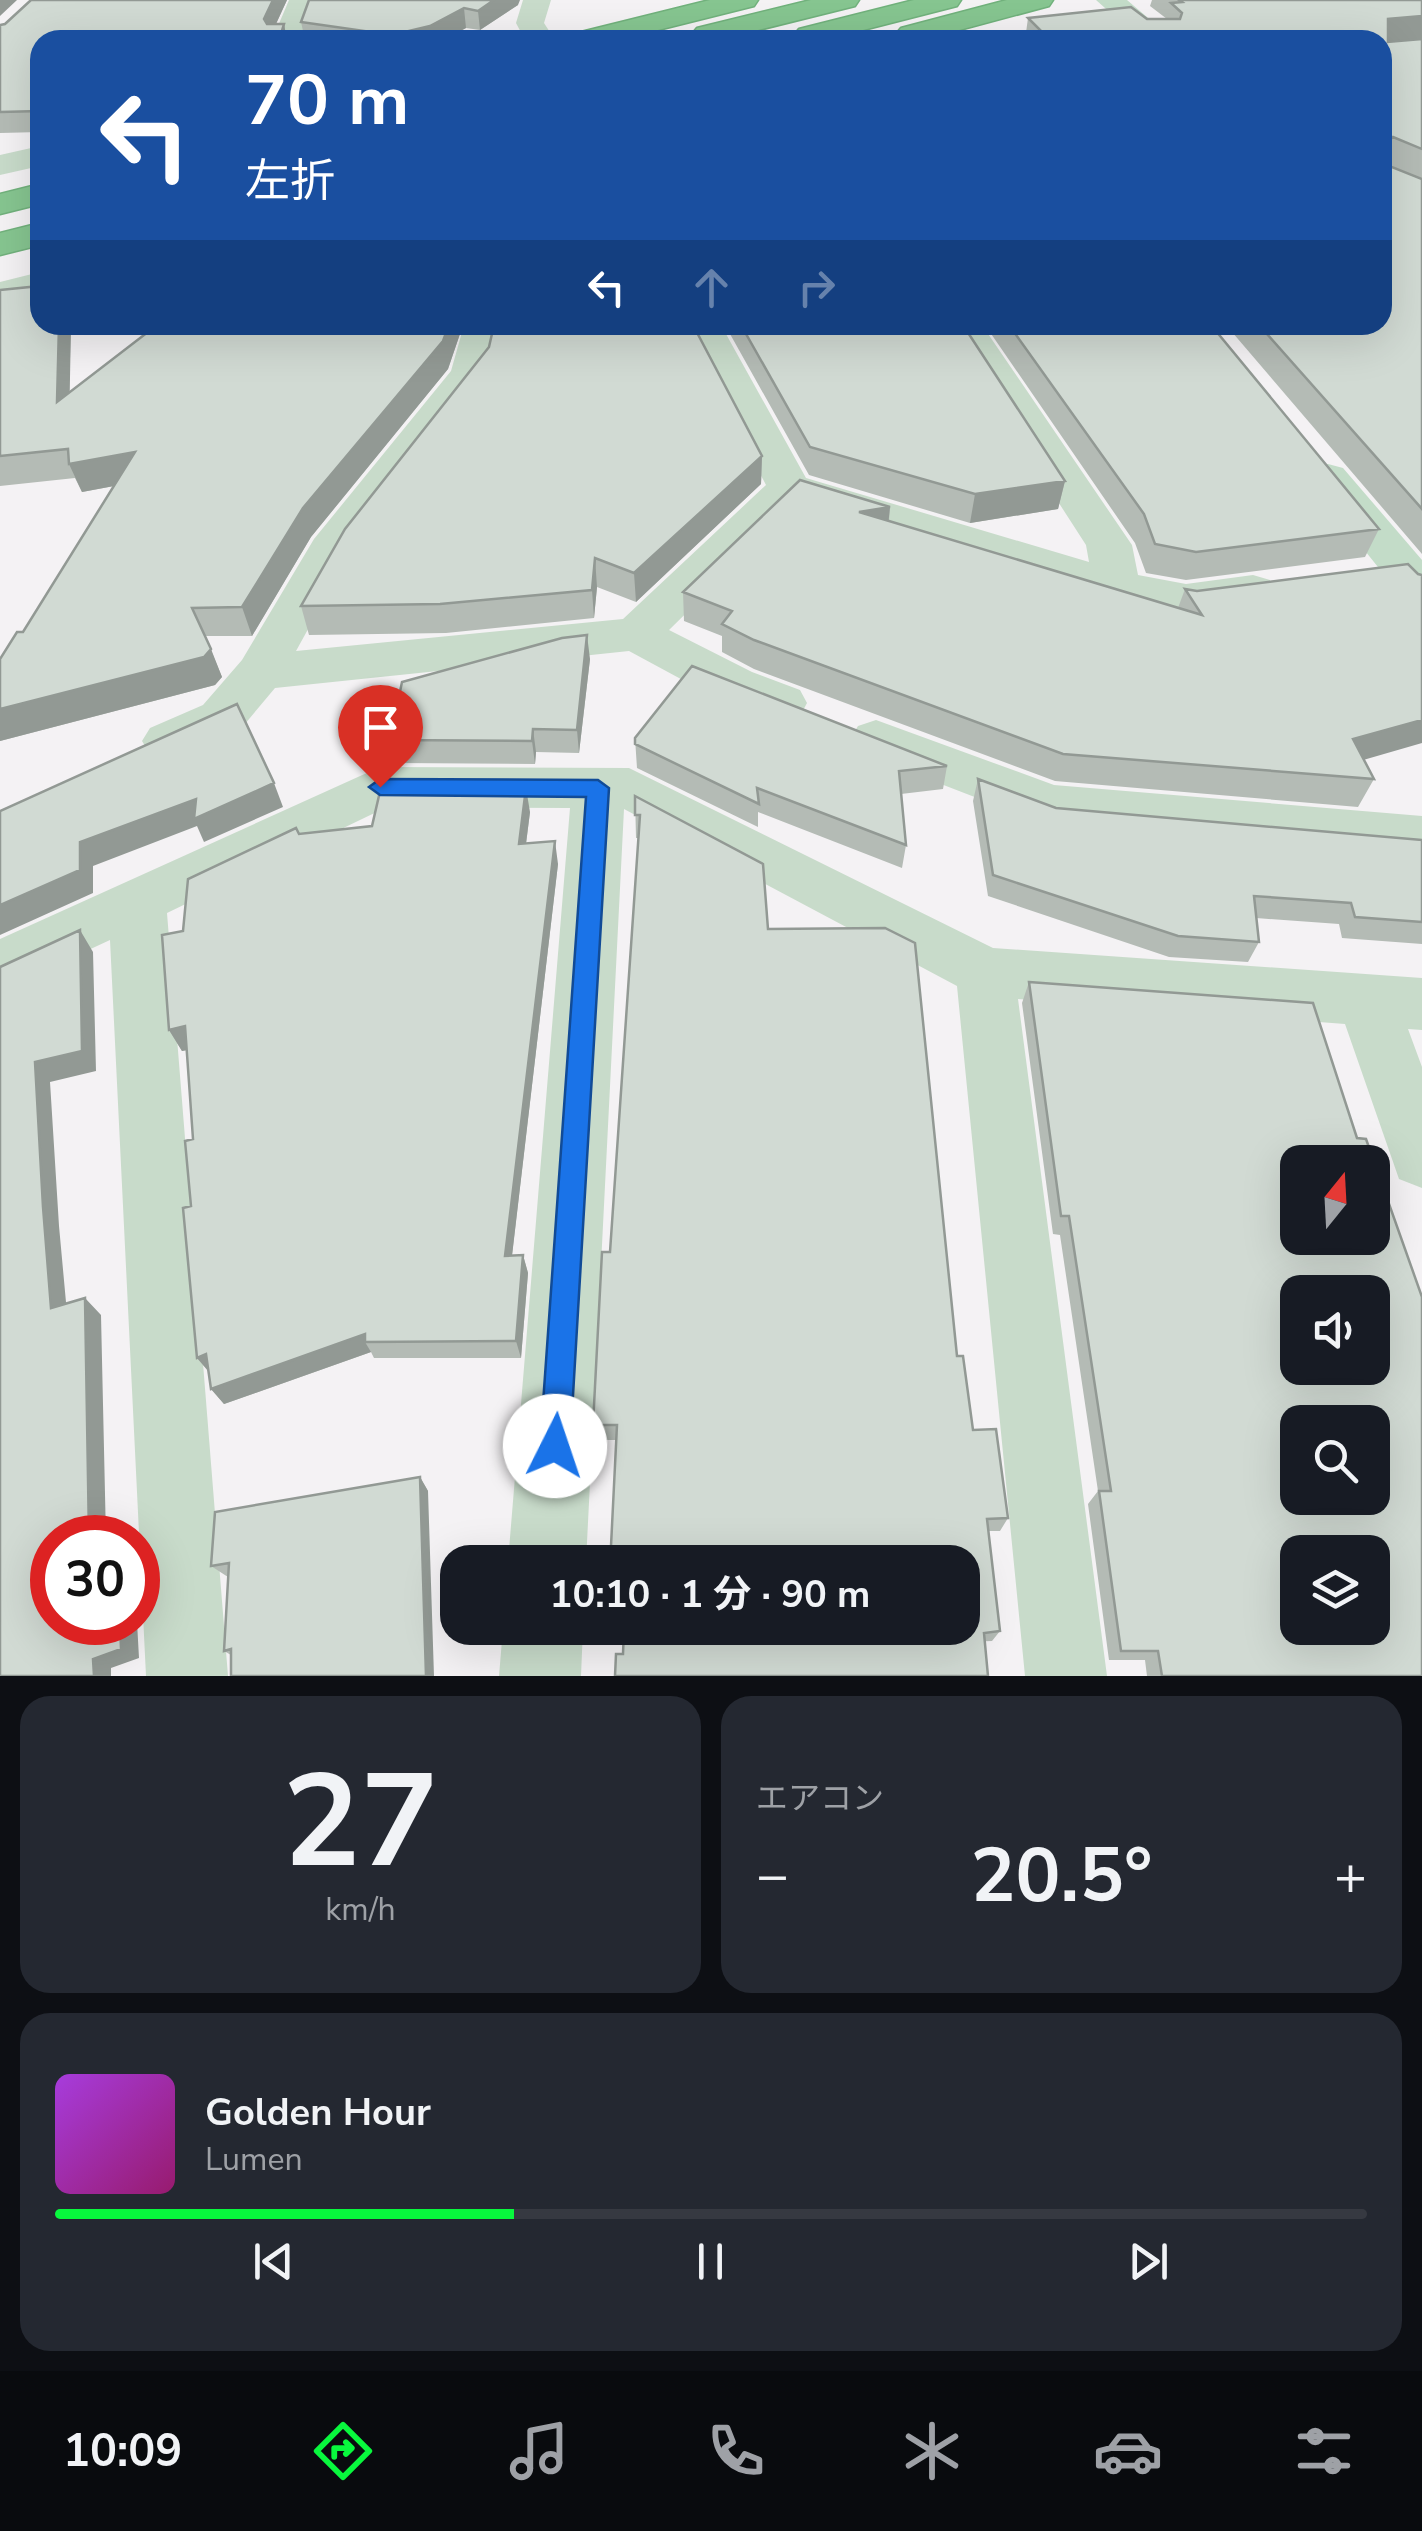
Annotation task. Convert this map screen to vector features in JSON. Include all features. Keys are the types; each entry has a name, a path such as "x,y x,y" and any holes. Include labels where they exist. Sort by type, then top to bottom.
{"highway":[{"path":"706,9 735,0"},
{"path":"623,30 744,0"},
{"path":"702,30 820,0"},
{"path":"724,30 845,0"},
{"path":"829,30 949,0"},
{"path":"837,30 949,0"},
{"path":"924,30 1039,0"},
{"path":"0,189 30,178"},
{"path":"0,189 30,194"},
{"path":"0,242 30,234"},
{"path":"0,272 30,264"}],"street":[{"path":"291,30 303,0"},
{"path":"531,30 537,0"},
{"path":"1110,0 1147,30"},
{"path":"0,189 30,164"},
{"path":"0,294 30,286"},
{"path":"119,762 221,718 260,672 330,549 470,373 480,335"},
{"path":"707,335 789,486 1116,586 1186,600 1296,586"},
{"path":"970,335 1109,545 1116,586"},
{"path":"1304,448 1414,580"},
{"path":"636,634 789,486"},
{"path":"1351,578 1414,580"},
{"path":"260,672 636,634 734,685 1050,804 1422,837"},
{"path":"0,966 380,787 629,788 986,972 1395,1002 1422,1158"},
{"path":"548,1545 598,788"},
{"path":"137,902 187,1676"},
{"path":"986,972 1066,1676"},
{"path":"540,1676 542,1645"}],"building":[{"path":"31,0 273,0 264,19 267,24 284,24 282,30 30,30 30,111 0,112 0,25"},
{"path":"309,0 494,0 478,11 464,8 430,26 413,30 357,30 301,22"},
{"path":"1179,0 1422,0 1422,16 1388,19 1388,30 1040,30 1028,18 1131,7 1147,19 1180,19 1182,13 1171,3 1182,2"},
{"path":"1422,39 1422,149 1393,137 1392,42"},
{"path":"1392,167 1422,179 1422,509 1268,335 1392,335"},
{"path":"30,287 30,335 59,335 57,402 144,335 445,335 303,508 242,607 192,608 211,649 204,657 0,709 0,659 17,632 23,632 135,452 69,464 68,449 0,456 0,290"},
{"path":"492,335 698,335 762,456 634,573 595,558 592,590 440,604 301,606 345,529 489,347"},
{"path":"747,335 970,335 1065,481 975,494 810,447"},
{"path":"1016,335 1219,335 1379,529 1196,552 1155,544 1144,514"},
{"path":"800,480 890,507 859,512 1202,615 1185,589 1197,591 1408,564 1422,575 1422,720 1353,739 1374,779 1063,754 754,640 722,624 732,611 683,592"},
{"path":"587,635 577,730 533,729 532,741 390,740 402,682 562,638"},
{"path":"692,666 947,766 899,771 906,845 757,788 759,804 635,744 635,738"},
{"path":"237,704 274,783 194,819 196,799 80,842 80,870 0,905 0,811"},
{"path":"978,779 1056,808 1422,840 1422,922 1355,917 1351,903 1254,896 1259,942 1178,936 993,875"},
{"path":"381,787 526,788 519,844 555,841 505,1256 523,1255 516,1341 365,1342 365,1334 211,1389 206,1354 197,1358 183,1208 191,1206 185,1141 193,1139 185,1026 169,1030 162,935 183,931 188,879 296,828 299,834 372,826"},
{"path":"635,796 763,864 768,929 885,928 915,943 957,1356 963,1356 973,1430 996,1429 1008,1518 987,1519 1000,1631 984,1633 988,1676 615,1676 616,1654 623,1654 623,1645 980,1645 980,1545 611,1545 617,1425 593,1425 602,1252 610,1252 640,815 635,815"},
{"path":"80,930 82,1051 35,1062 51,1308 85,1298 89,1515 30,1515 30,1645 121,1645 121,1649 93,1659 94,1676 0,1676 0,967"},
{"path":"1029,982 1313,1003 1357,1138 1366,1139 1368,1145 1280,1145 1280,1255 1390,1255 1390,1207 1422,1297 1422,1676 1162,1676 1158,1651 1121,1651 1099,1491 1111,1491 1069,1216 1061,1216"},
{"path":"420,1477 426,1676 231,1676 231,1649 224,1651 229,1563 211,1566 215,1512"}],"route":[{"path":"380,787 598,788 555,1446"}]}
